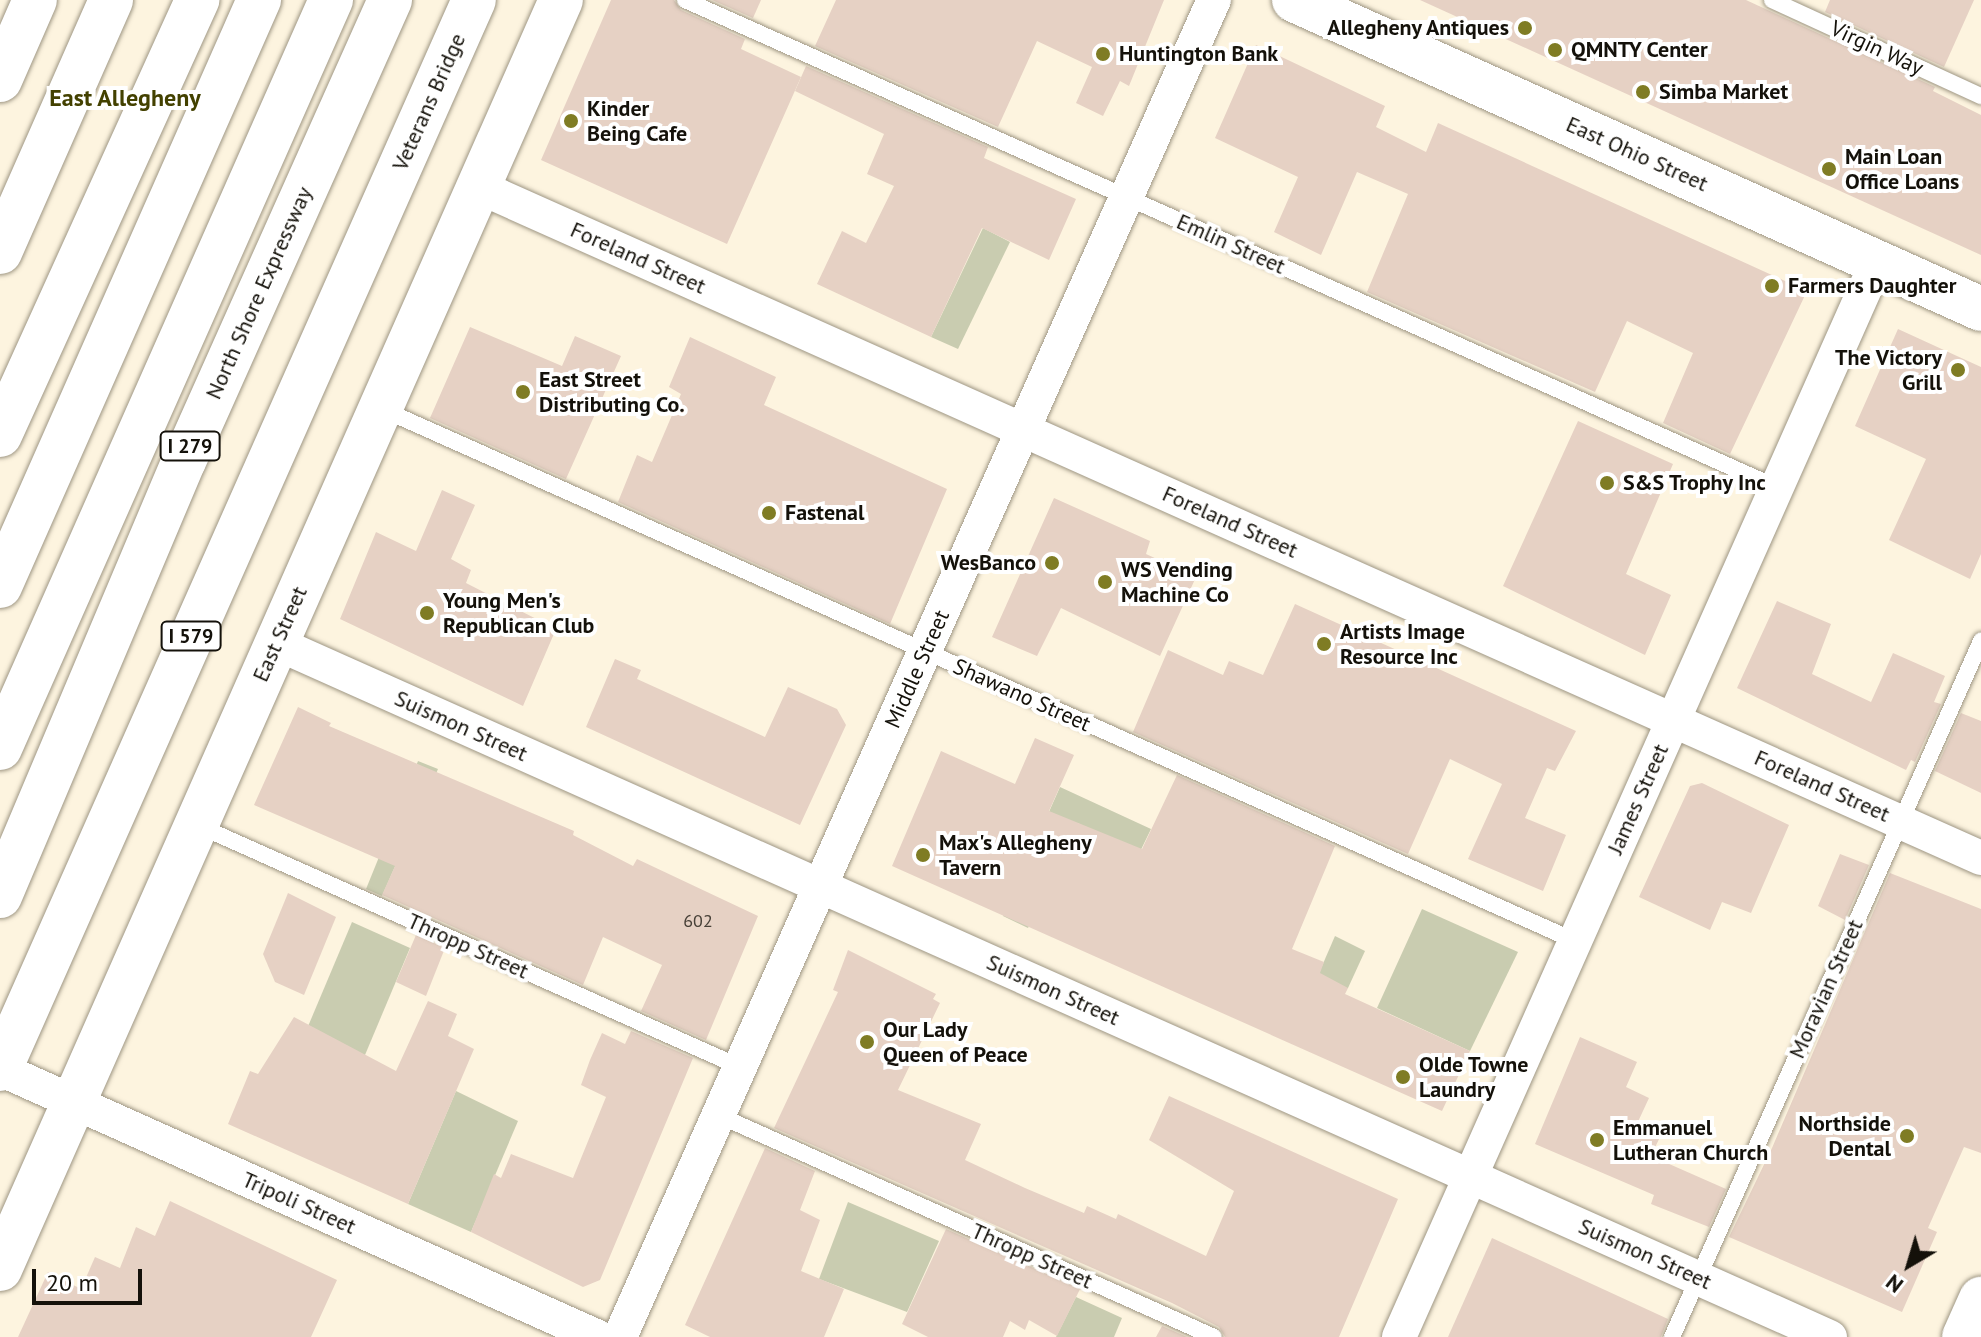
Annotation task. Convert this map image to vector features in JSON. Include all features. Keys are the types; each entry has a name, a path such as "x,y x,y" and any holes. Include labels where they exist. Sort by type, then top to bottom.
{"main road":[{"path":"0,80 35,0"},
{"path":"0,252 111,0"},
{"path":"0,435 197,0"},
{"path":"0,586 259,0"},
{"path":"0,748 331,0"},
{"name":"North Shore Expressway","path":"0,896 184,461 390,0"},
{"name":"Veterans Bridge","path":"8,1072 474,0"},
{"name":"East Street","path":"0,1269 561,0"},
{"name":"East Ohio Street","path":"1294,0 1981,309"},
{"path":"1964,1337 1981,1299"}],"street":[{"name":"Middle Street","path":"620,1337 1214,0"},
{"name":"Foreland Street","path":"479,187 1981,858"},
{"name":"James Street","path":"1399,1337 1877,262"},
{"name":"Suismon Street","path":"276,643 1830,1337"},
{"name":"Tripoli Street","path":"8,1072 598,1337"}],"lane":[{"name":"Emlin Street","path":"685,0 1776,487"},
{"name":"Virgin Way","path":"1772,0 1981,96"},
{"name":"Shawano Street","path":"380,408 1575,941"},
{"name":"Moravian Street","path":"1672,1337 1981,641"},
{"name":"Thropp Street","path":"196,824 740,1067"},
{"name":"Thropp Street","path":"718,1115 1214,1337"}],"green space":[{"path":"983,228 1010,242 958,349 931,337"},
{"path":"418,761 438,769 382,896 366,889"},
{"path":"1060,787 1151,829 1135,862 1078,823 1028,928 1003,916"},
{"path":"1422,909 1518,952 1470,1051 1377,1008"},
{"path":"352,922 410,948 365,1055 293,1062"},
{"path":"1335,936 1365,951 1348,988 1309,996"},
{"path":"456,1091 518,1121 471,1232 408,1204"},
{"path":"848,1202 939,1241 907,1312 819,1279"},
{"path":"1076,1297 1122,1318 1114,1337 1056,1337"}],"building":[{"path":"611,0 674,0 681,10 745,39 741,49 801,77 727,244 541,160"},
{"path":"712,0 761,0 753,18"},
{"path":"836,0 1164,0 1129,86 1120,81 1103,116 1076,103 1092,67 1037,41 998,127 815,46"},
{"path":"1420,0 1746,0 1935,87 1933,91 1981,115 1981,255"},
{"path":"1830,0 1974,0 1944,67 1825,12"},
{"path":"1256,45 1385,106 1376,127 1426,152 1438,123 1807,291 1730,454 1663,423 1693,353 1627,321 1595,392 1367,292 1408,194 1357,172 1321,255 1274,232 1298,177 1215,138"},
{"path":"806,66 988,147 984,158 1076,199 1049,260 982,228 931,337 817,284 842,231 866,243 894,186 867,174 884,134 795,91"},
{"name":"East Street Distributing Co.","path":"470,327 562,366 575,336 621,356 566,479 430,418"},
{"path":"1898,329 1981,367 1981,554 1970,579 1889,540 1926,459 1855,426"},
{"path":"690,337 776,377 764,405 947,489 890,624 618,502 637,455 652,462 681,394 669,387"},
{"path":"1578,421 1673,464 1626,574 1671,595 1645,655 1503,586"},
{"path":"442,490 475,505 451,559 471,570 466,583 556,629 523,706 340,619 376,532 416,551"},
{"path":"1054,498 1150,541 1146,554 1196,577 1160,656 1061,608 1037,656 992,637"},
{"path":"1777,601 1831,624 1812,674 1871,702 1893,653 1945,676 1934,702 1941,704 1915,762 1911,760 1906,770 1737,688"},
{"path":"1295,604 1576,731 1555,771 1547,768 1525,818 1566,835 1543,891 1468,859 1502,784 1450,759 1408,854 1133,732 1168,650 1223,675 1229,661 1263,675"},
{"path":"615,659 641,670 637,679 765,737 788,687 837,709 846,725 800,825 586,727"},
{"path":"298,707 331,723 329,726 574,831 573,835 633,866 637,859 758,916 706,1040 641,1011 662,965 603,937 583,985 382,895 395,866 254,805"},
{"path":"1961,713 1981,721 1981,793 1935,771"},
{"path":"1035,738 1074,755 1049,811 1142,849 1177,775 1335,846 1292,949 1324,962 1320,973 1348,988 1345,994 1470,1051 1442,1111 892,866 941,751 1015,784"},
{"path":"1702,783 1789,825 1751,913 1722,902 1710,930 1639,897 1690,786"},
{"path":"1840,854 1869,865 1845,920 1818,906"},
{"path":"1890,873 1981,909 1981,1153 1964,1147 1928,1228 1937,1232 1902,1312 1729,1237 1772,1148"},
{"path":"288,893 336,917 304,995 275,982 263,954"},
{"path":"416,935 445,948 426,996 396,982"},
{"path":"848,950 936,994 933,999 940,1003 898,1090 981,1124 965,1160 1025,1188 1084,1213 1087,1206 1116,1219 1118,1214 1206,1256 1234,1191 1149,1140 1169,1096 1398,1199 1339,1337 1225,1337 1219,1327 1172,1303 774,1128 838,992 833,990"},
{"path":"428,1001 457,1014 448,1036 474,1049 408,1204 228,1124 250,1071 258,1074 294,1017 396,1071"},
{"path":"631,1031 693,1058 600,1280 583,1287 471,1232 494,1174 501,1178 511,1154 573,1178 606,1097 581,1085 590,1060 602,1033 625,1044"},
{"path":"1580,1037 1637,1062 1626,1087 1649,1098 1636,1126 1660,1137 1651,1156 1726,1189 1709,1227 1651,1204 1654,1195 1535,1144"},
{"path":"765,1148 815,1171 800,1210 820,1220 801,1271 844,1289 824,1337 710,1337 685,1325"},
{"path":"170,1201 337,1280 311,1337 18,1337 48,1272 81,1289 95,1257 120,1268 136,1227 155,1236"},
{"path":"946,1229 1080,1289 1057,1336 1029,1320 1025,1330 1010,1321 1003,1337 928,1337 902,1324"},
{"path":"1492,1238 1668,1319 1661,1337 1448,1337"},
{"path":"1162,1326 1187,1337 1156,1337"}],"place":[{"name":"Allegheny Antiques","path":"1525,28"},
{"name":"QMNTY Center","path":"1555,50"},
{"name":"Huntington Bank","path":"1103,54"},
{"name":"Simba Market","path":"1643,92"},
{"name":"Kinder Being Cafe","path":"571,121"},
{"name":"Main Loan Office Loans","path":"1829,169"},
{"name":"Farmers Daughter","path":"1772,286"},
{"name":"The Victory Grill","path":"1958,370"},
{"name":"East Street Distributing Co.","path":"523,392"},
{"name":"S&S Trophy Inc","path":"1607,483"},
{"name":"Fastenal","path":"769,513"},
{"name":"WesBanco","path":"1052,563"},
{"name":"WS Vending Machine Co","path":"1105,582"},
{"name":"Young Men's Republican Club","path":"427,613"},
{"name":"Artists Image Resource Inc","path":"1324,644"},
{"name":"Max's Allegheny Tavern","path":"923,855"},
{"name":"Our Lady Queen of Peace","path":"867,1042"},
{"name":"Olde Towne Laundry","path":"1403,1077"},
{"name":"Northside Dental","path":"1907,1136"},
{"name":"Emmanuel Lutheran Church","path":"1597,1140"}],"district":[{"name":"East Allegheny","path":"125,98"}]}
